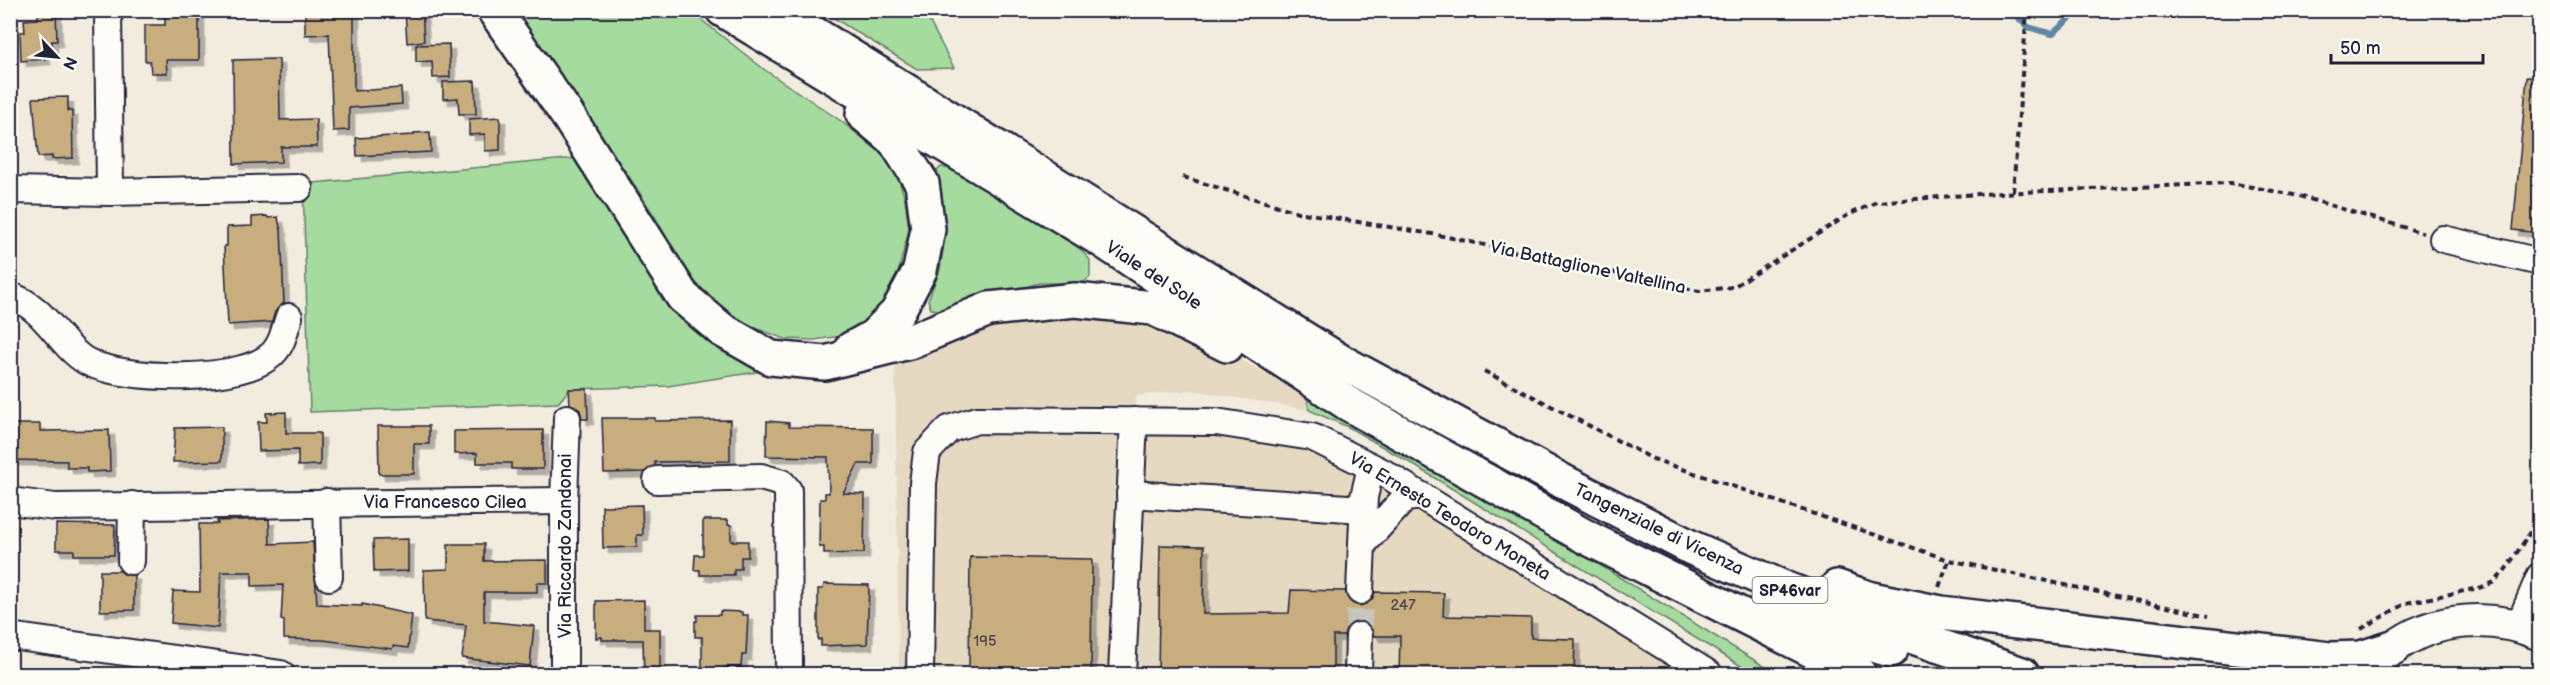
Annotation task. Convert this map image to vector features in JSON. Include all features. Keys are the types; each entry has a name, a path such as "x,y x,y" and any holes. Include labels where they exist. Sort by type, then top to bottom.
{"highway":[{"path":"494,10 568,116 683,297 722,330 771,358 825,363 909,342 989,309 1075,300 1153,308 1277,372 1347,403"},
{"name":"Viale del Sole","path":"723,10 1103,241 1347,403 1586,537"},
{"name":"Viale del Sole","path":"776,10 1340,361 1566,483"},
{"path":"791,52 895,141 922,183 928,229 920,270 897,313 873,337 825,363"},
{"path":"1566,483 1871,599 1941,613 2330,659 2361,658 2393,648"},
{"name":"Tangenziale di Vicenza","path":"1566,483 1692,548 1784,588 1881,626 2022,675"},
{"path":"1586,537 1856,674"},
{"name":"Tangenziale di Vicenza","path":"1586,537 1844,637 1973,675"}],"main road":[{"path":"2365,675 2393,648 2422,632 2454,623 2486,621 2529,630"}],"street":[{"path":"108,10 110,192"},
{"path":"10,190 110,192 299,188"},
{"path":"2444,239 2540,262"},
{"path":"10,296 35,309 84,360 101,368 175,377 236,372 262,362 275,351 289,317"},
{"name":"Via Riccardo Zandonai","path":"564,675 564,501 567,418"},
{"name":"Via Ernesto Teodoro Moneta","path":"920,675 922,483 927,452 949,429 977,420 1216,422 1312,437 1371,466 1422,496 1709,675"},
{"path":"1122,675 1134,421"},
{"path":"1360,591 1363,509 1371,466"},
{"path":"657,480 761,477 782,483 788,490 789,675"},
{"path":"1130,494 1363,509"},
{"path":"1362,546 1405,498 1422,496"},
{"name":"Via Francesco Cilea","path":"10,501 55,507 564,501"},
{"path":"327,502 329,577"},
{"path":"131,561 132,506"},
{"path":"2529,630 2540,576"},
{"path":"10,636 281,675"},
{"path":"1358,675 1359,636"}],"path":[{"path":"2013,192 2027,10"},
{"name":"Via Battaglione Valtellina","path":"1184,177 1298,212 1438,235 1699,291 1733,287 1848,215 1877,202 2013,192 2231,183 2299,196 2444,239"},
{"path":"1484,371 1653,459 1948,560 2219,618"},
{"path":"2359,630 2406,603 2479,588 2494,582 2506,569 2540,518"},
{"path":"1938,589 1948,560"}],"shaded area":[{"path":"1107,316 1134,320 1214,344 1307,397 1309,410 1190,390 1136,396 1134,417 1297,431 1711,674 899,674 895,362 963,337 1019,321 1049,317"}],"green space":[{"path":"510,11 690,11 765,70 841,121 880,152 898,177 905,199 909,229 895,286 875,315 848,335 814,340 785,339 750,326 721,307 684,271 657,220 628,175 565,91"},
{"path":"822,11 924,11 954,68 917,69"},
{"path":"577,158 596,187 775,369 668,386 570,389 558,403 310,412 303,184"},
{"path":"941,167 952,169 1073,241 1090,260 1090,277 1083,283 1039,283 947,311 931,309 928,300 940,270 946,231 932,176"},
{"path":"1307,397 1373,426 1767,668 1782,674 1754,674 1407,461 1350,428 1309,410"}],"building":[{"path":"38,10 56,10 57,41 52,41 52,50 44,50 45,59 21,61 20,32 25,32 24,20 38,19"},
{"path":"165,10 199,10 199,60 166,60 167,73 151,73 150,61 145,61 145,25 165,25"},
{"path":"305,10 354,10 354,91 401,88 402,104 349,108 349,130 333,131 329,34 305,35"},
{"path":"405,10 422,10 424,41 407,43"},
{"path":"449,44 450,77 433,78 432,61 416,62 416,45"},
{"path":"279,59 280,120 316,119 317,147 281,147 281,162 234,164 233,60"},
{"path":"2527,77 2540,78 2540,233 2513,230"},
{"path":"475,81 476,114 459,114 458,98 443,99 443,82"},
{"path":"68,97 68,111 72,111 73,158 38,157 33,98"},
{"path":"500,117 500,150 485,151 485,134 469,135 469,119"},
{"path":"430,132 431,152 357,156 356,138"},
{"path":"267,216 268,218 278,217 281,228 284,303 275,312 272,322 228,325 224,246 227,246 227,227 252,226 252,217"},
{"path":"569,389 587,389 588,419 582,419 580,410 570,404"},
{"path":"286,412 286,433 320,433 320,465 298,466 298,450 259,451 258,422 267,422 266,413"},
{"path":"602,418 655,418 655,421 730,420 730,461 655,462 655,466 644,472 604,473"},
{"path":"767,421 789,423 789,427 873,428 873,464 858,464 843,493 865,494 864,553 824,554 824,547 819,547 820,499 825,499 825,493 829,493 828,457 766,456"},
{"path":"10,424 40,424 40,431 109,430 110,471 87,472 87,468 67,468 67,461 10,460"},
{"path":"378,426 429,426 429,444 414,444 414,474 379,474"},
{"path":"222,427 222,461 173,462 175,428"},
{"path":"543,430 543,469 511,469 511,463 477,463 477,453 454,454 454,431"},
{"path":"642,505 643,535 637,535 637,547 603,548 602,506"},
{"path":"269,519 270,544 313,542 317,604 362,606 362,604 412,615 408,648 393,646 392,649 323,640 284,639 284,621 281,620 283,585 252,586 252,572 221,572 218,628 171,623 173,591 200,592 199,524"},
{"path":"703,520 728,520 728,525 731,525 731,541 748,541 748,557 741,557 741,569 734,569 734,575 700,575 700,570 694,570 695,555 703,555"},
{"path":"56,524 115,525 114,555 74,555 74,550 56,550"},
{"path":"408,539 408,571 374,572 373,540"},
{"path":"448,544 484,544 484,561 547,560 547,583 537,583 537,592 484,592 484,621 534,626 530,666 462,658 466,625 425,621 424,570 448,569"},
{"path":"1160,545 1204,546 1203,614 1289,613 1291,590 1345,591 1352,603 1360,606 1372,599 1375,592 1444,593 1443,616 1531,618 1531,638 1575,639 1574,675 1399,675 1400,636 1374,636 1367,624 1359,621 1347,628 1344,636 1333,636 1333,675 1158,675"},
{"path":"970,557 1092,559 1091,675 969,675"},
{"path":"100,571 120,571 134,575 134,610 100,611"},
{"path":"824,584 869,585 867,644 821,646 821,639 818,640 818,589 823,589"},
{"path":"644,600 644,629 660,629 660,675 644,675 643,640 596,638 596,601"},
{"path":"720,611 742,612 742,615 748,615 746,655 742,655 741,667 702,670 702,637 695,637 695,621 697,621 697,615 720,615"}],"waterway":[{"path":"2010,10 2028,27 2052,34 2073,16 2075,10"}],"tunnel":[{"path":"1359,636 1360,591"}]}
